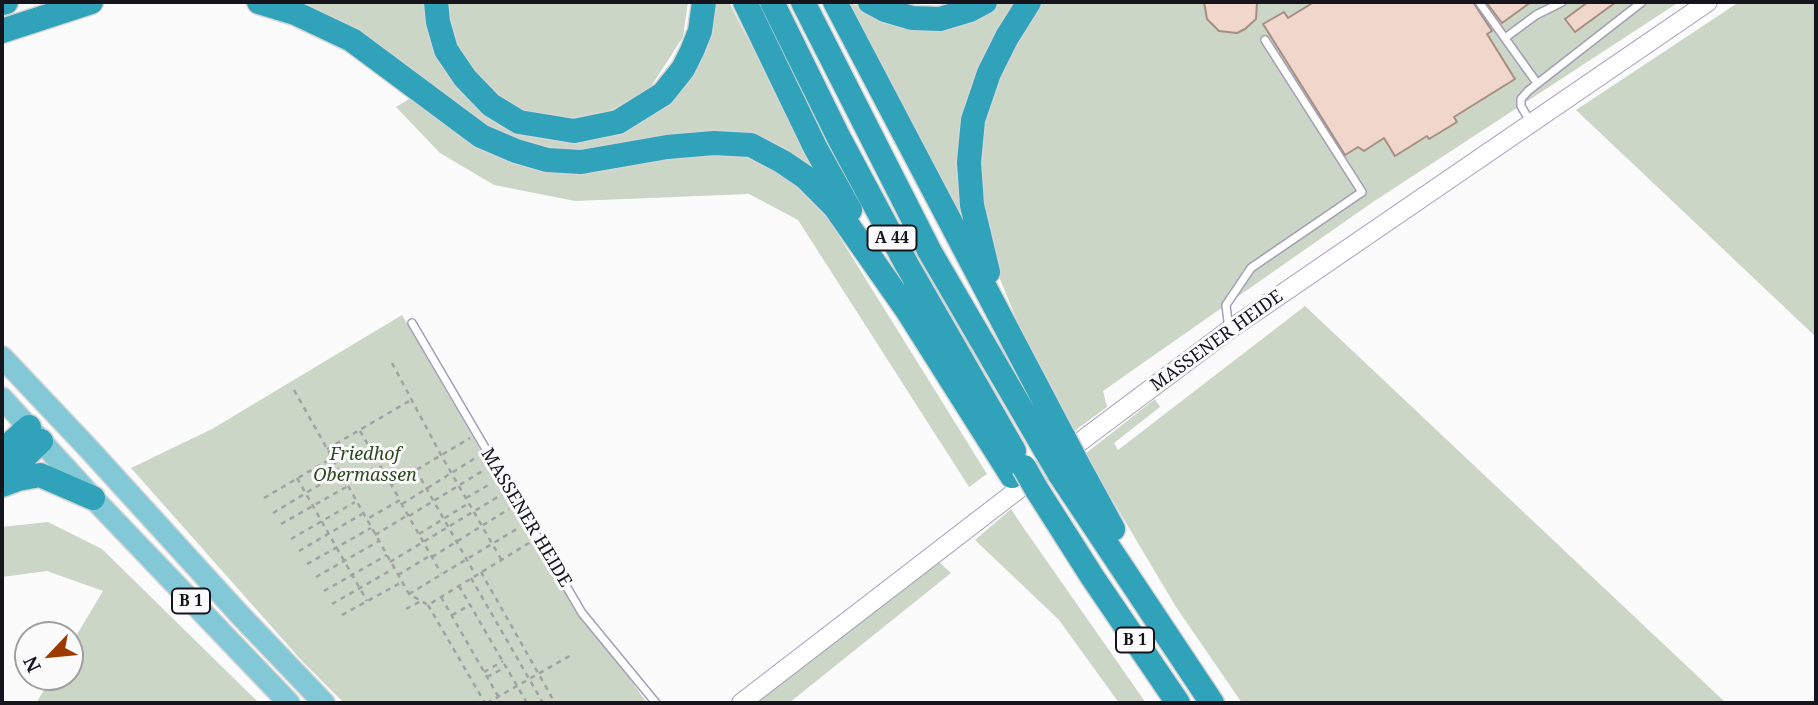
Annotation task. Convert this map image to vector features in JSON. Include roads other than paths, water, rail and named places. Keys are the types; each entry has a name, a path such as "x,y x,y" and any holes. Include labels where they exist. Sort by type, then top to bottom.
{"highway":[{"path":"2,31 84,4 105,2"},
{"path":"259,2 295,12 352,40 481,136 516,151 547,160 581,162 667,147 714,143 751,145 783,162 805,177 835,207 1018,472"},
{"path":"436,2 438,22 446,50 464,78 491,105 519,122 574,131 618,122 663,94 683,69 692,51 700,31 704,2"},
{"path":"745,2 815,147 905,307"},
{"name":"A 44","path":"772,2 839,138 1018,472 1093,578"},
{"name":"A 44","path":"803,2 930,252 1055,445 1166,636"},
{"path":"835,2 946,216 1005,322"},
{"path":"870,2 885,10 912,18 940,19 970,10 985,2"},
{"path":"1030,2 1007,37 989,73 973,120 968,162 972,205 981,250 1005,322 1055,445"},
{"path":"2,451 35,434"},
{"path":"2,479 35,434"},
{"path":"2,485 40,475 93,498"},
{"name":"B 1","path":"1093,578 1178,703"},
{"name":"B 1","path":"1166,636 1212,703"}],"main road":[{"name":"B 1","path":"2,357 324,703"},
{"name":"B 1","path":"2,398 93,498 289,703"},
{"path":"35,434 57,415"}],"street":[{"name":"MASSENER HEIDE","path":"741,703 1067,451 1229,331 1708,2"}],"lane":[{"path":"1479,2 1537,83"},
{"path":"1505,38 1536,15 1562,2"},
{"path":"1531,123 1521,99 1537,83 1642,2"},
{"path":"1229,331 1226,305 1251,268 1362,192 1265,40"},
{"name":"MASSENER HEIDE","path":"412,323 582,613 656,703"}],"park label":[{"name":"Friedhof Obermassen","path":"365,465"}]}
